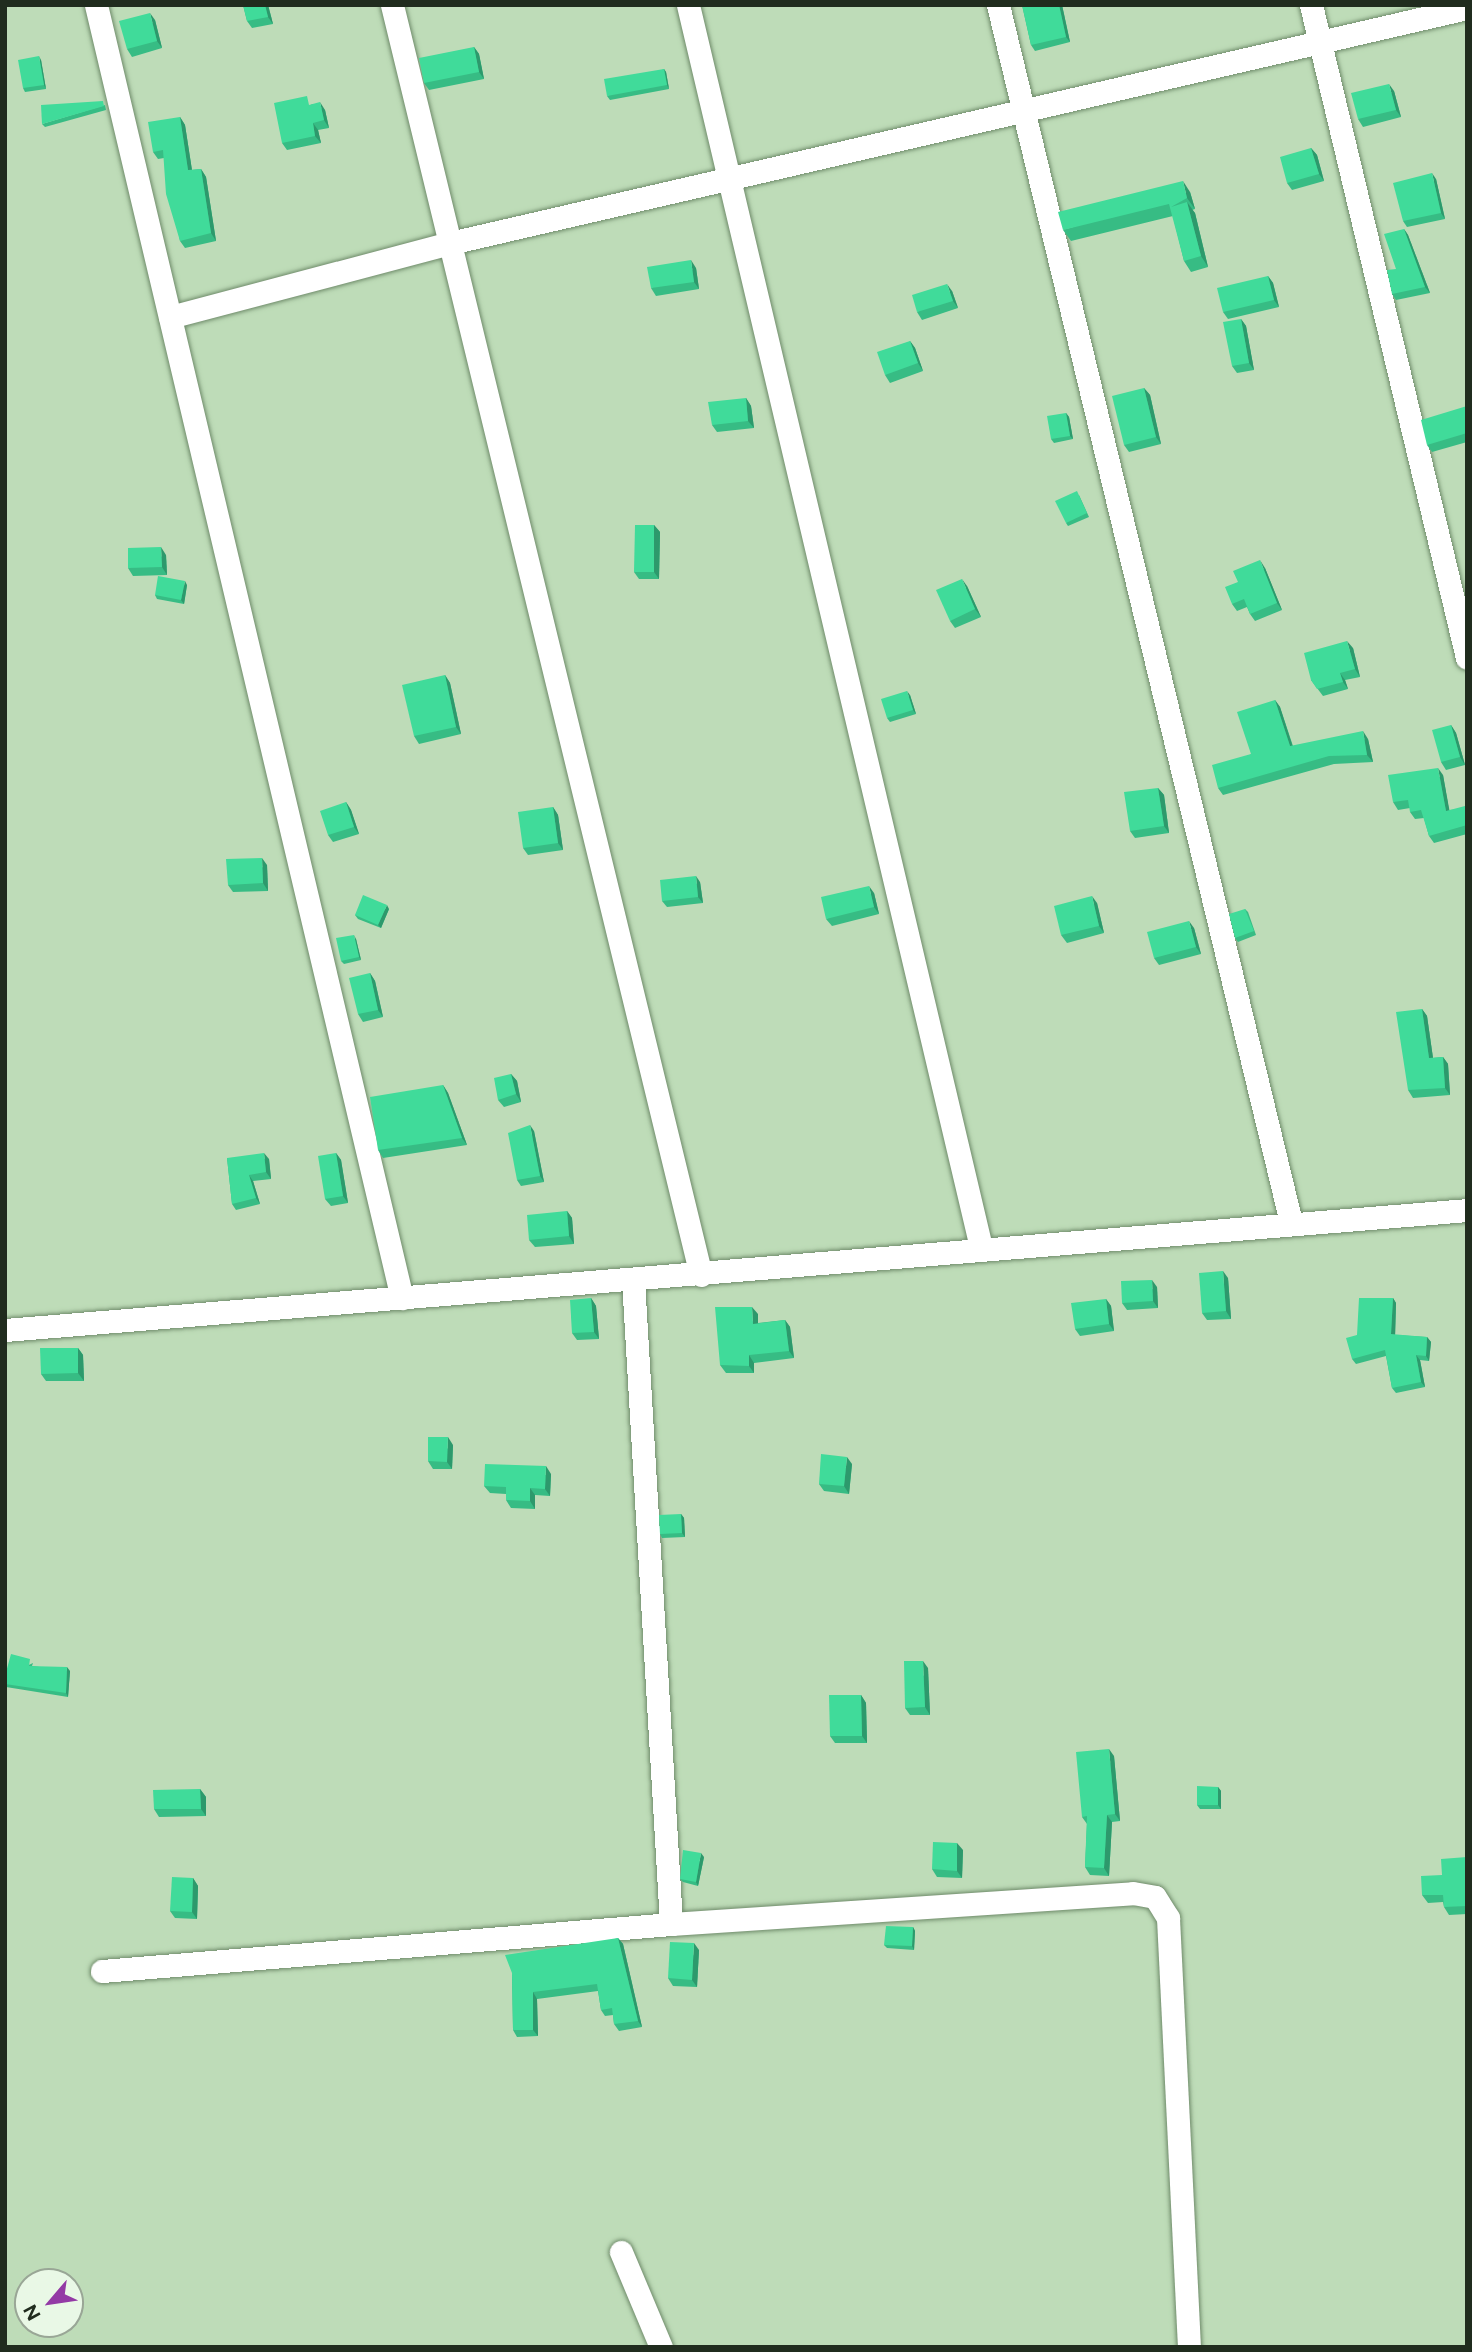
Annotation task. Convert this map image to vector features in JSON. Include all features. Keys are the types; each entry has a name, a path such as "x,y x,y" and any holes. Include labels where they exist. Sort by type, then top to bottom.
{"street":[{"path":"96,5 402,1298"},
{"path":"391,5 701,1275"},
{"path":"688,5 727,180 981,1247"},
{"path":"998,5 1291,1223"},
{"path":"1311,5 1467,658"},
{"path":"170,317 450,243 727,180 1021,107 1467,8"},
{"path":"5,1330 701,1275 981,1247 1467,1210"},
{"path":"633,1280 671,1923"},
{"path":"102,1971 671,1923 1133,1893 1155,1897 1168,1918 1189,2347"},
{"path":"621,2252 661,2347"}],"building":[{"path":"243,5 265,5 268,17 247,21"},
{"path":"1022,5 1059,5 1066,37 1031,45"},
{"path":"150,13 157,41 127,49 119,21"},
{"path":"474,47 479,72 424,83 419,58"},
{"path":"39,56 44,85 23,88 18,60"},
{"path":"664,69 667,85 607,96 604,79"},
{"path":"1389,84 1396,110 1358,119 1351,93"},
{"path":"307,96 309,105 320,102 324,120 313,123 315,136 282,143 274,103"},
{"path":"103,101 104,106 42,124 41,105"},
{"path":"180,117 188,170 201,169 211,233 180,241 166,194 163,150 153,152 148,122"},
{"path":"1311,148 1319,174 1287,183 1280,157"},
{"path":"1432,173 1441,213 1403,221 1393,183"},
{"path":"1183,181 1187,198 1171,207 1187,202 1201,256 1184,261 1169,204 1063,230 1058,212"},
{"path":"1404,229 1425,287 1392,294 1387,270 1396,269 1384,234"},
{"path":"691,260 694,282 651,288 647,267"},
{"path":"1268,276 1274,300 1223,312 1217,288"},
{"path":"947,284 953,301 917,312 912,295"},
{"path":"1241,319 1249,363 1232,366 1223,322"},
{"path":"910,341 918,363 885,375 877,352"},
{"path":"1144,388 1156,437 1124,445 1112,396"},
{"path":"746,398 748,421 712,425 708,402"},
{"path":"1467,406 1467,433 1427,445 1421,420"},
{"path":"1066,413 1070,436 1051,439 1047,416"},
{"path":"1077,491 1087,513 1066,523 1055,501"},
{"path":"635,525 654,525 654,572 634,572"},
{"path":"161,547 162,567 128,568 128,548"},
{"path":"1260,560 1277,603 1250,614 1244,599 1232,604 1225,587 1238,582 1233,571"},
{"path":"158,576 185,581 181,600 155,595"},
{"path":"962,579 975,609 950,621 936,590"},
{"path":"1347,641 1355,669 1340,673 1343,682 1317,689 1311,680 1304,653"},
{"path":"445,675 456,727 414,736 402,685"},
{"path":"907,691 913,710 887,718 881,699"},
{"path":"1275,700 1290,746 1363,731 1367,755 1329,756 1218,788 1212,765 1251,754 1237,712"},
{"path":"1451,725 1460,757 1441,762 1432,730"},
{"path":"1438,768 1446,811 1465,806 1467,825 1429,836 1421,810 1410,812 1408,800 1393,802 1388,775"},
{"path":"1158,788 1164,826 1130,831 1124,792"},
{"path":"346,802 354,827 328,835 320,811"},
{"path":"553,807 558,843 523,848 518,812"},
{"path":"262,858 263,883 228,885 226,859"},
{"path":"696,876 698,897 662,901 660,880"},
{"path":"869,886 874,907 826,919 821,897"},
{"path":"363,895 387,905 378,925 355,915"},
{"path":"1092,896 1099,926 1061,935 1054,906"},
{"path":"1245,909 1254,931 1235,938 1229,914"},
{"path":"1189,921 1196,947 1154,958 1147,932"},
{"path":"354,935 359,957 341,961 336,938"},
{"path":"370,973 378,1010 358,1014 349,978"},
{"path":"1422,1009 1429,1058 1443,1057 1445,1088 1408,1090 1396,1012"},
{"path":"511,1074 516,1094 498,1100 494,1078"},
{"path":"443,1085 462,1138 378,1150 370,1097"},
{"path":"530,1125 540,1176 517,1180 508,1133"},
{"path":"264,1153 266,1172 249,1175 256,1198 232,1204 227,1158"},
{"path":"336,1153 343,1196 325,1199 318,1156"},
{"path":"567,1211 569,1236 529,1240 527,1215"},
{"path":"1223,1271 1226,1311 1202,1313 1199,1273"},
{"path":"1152,1280 1153,1301 1122,1303 1121,1281"},
{"path":"591,1298 594,1332 572,1333 570,1300"},
{"path":"1359,1298 1393,1298 1391,1334 1427,1337 1426,1356 1416,1355 1421,1382 1392,1388 1385,1350 1352,1359 1346,1338 1357,1335"},
{"path":"1106,1299 1109,1324 1075,1329 1071,1303"},
{"path":"715,1307 752,1307 753,1324 785,1320 789,1351 749,1355 749,1366 720,1365"},
{"path":"40,1348 78,1348 78,1373 41,1374"},
{"path":"428,1437 448,1437 447,1462 428,1461"},
{"path":"821,1454 847,1457 844,1486 819,1484"},
{"path":"485,1464 546,1466 545,1489 530,1488 530,1501 506,1500 506,1487 484,1486"},
{"path":"681,1514 682,1533 660,1534 659,1515"},
{"path":"11,1654 30,1659 29,1666 67,1667 66,1693 5,1684"},
{"path":"904,1661 923,1661 925,1707 905,1708"},
{"path":"829,1695 861,1695 862,1736 830,1736"},
{"path":"1109,1749 1115,1814 1107,1815 1104,1868 1085,1867 1087,1816 1082,1817 1076,1752"},
{"path":"1197,1786 1218,1787 1218,1805 1197,1805"},
{"path":"200,1789 201,1809 154,1809 153,1790"},
{"path":"933,1842 957,1843 957,1871 932,1869"},
{"path":"683,1850 701,1853 696,1882 680,1879"},
{"path":"1467,1857 1467,1906 1444,1907 1443,1895 1422,1895 1421,1876 1442,1875 1441,1859"},
{"path":"172,1877 193,1878 192,1912 170,1911"},
{"path":"886,1926 913,1927 912,1946 884,1945"},
{"path":"618,1938 638,2021 614,2024 612,2008 601,2010 597,1984 533,1992 533,2030 513,2030 512,1973 505,1955"},
{"path":"670,1942 694,1943 692,1980 668,1978"}]}
